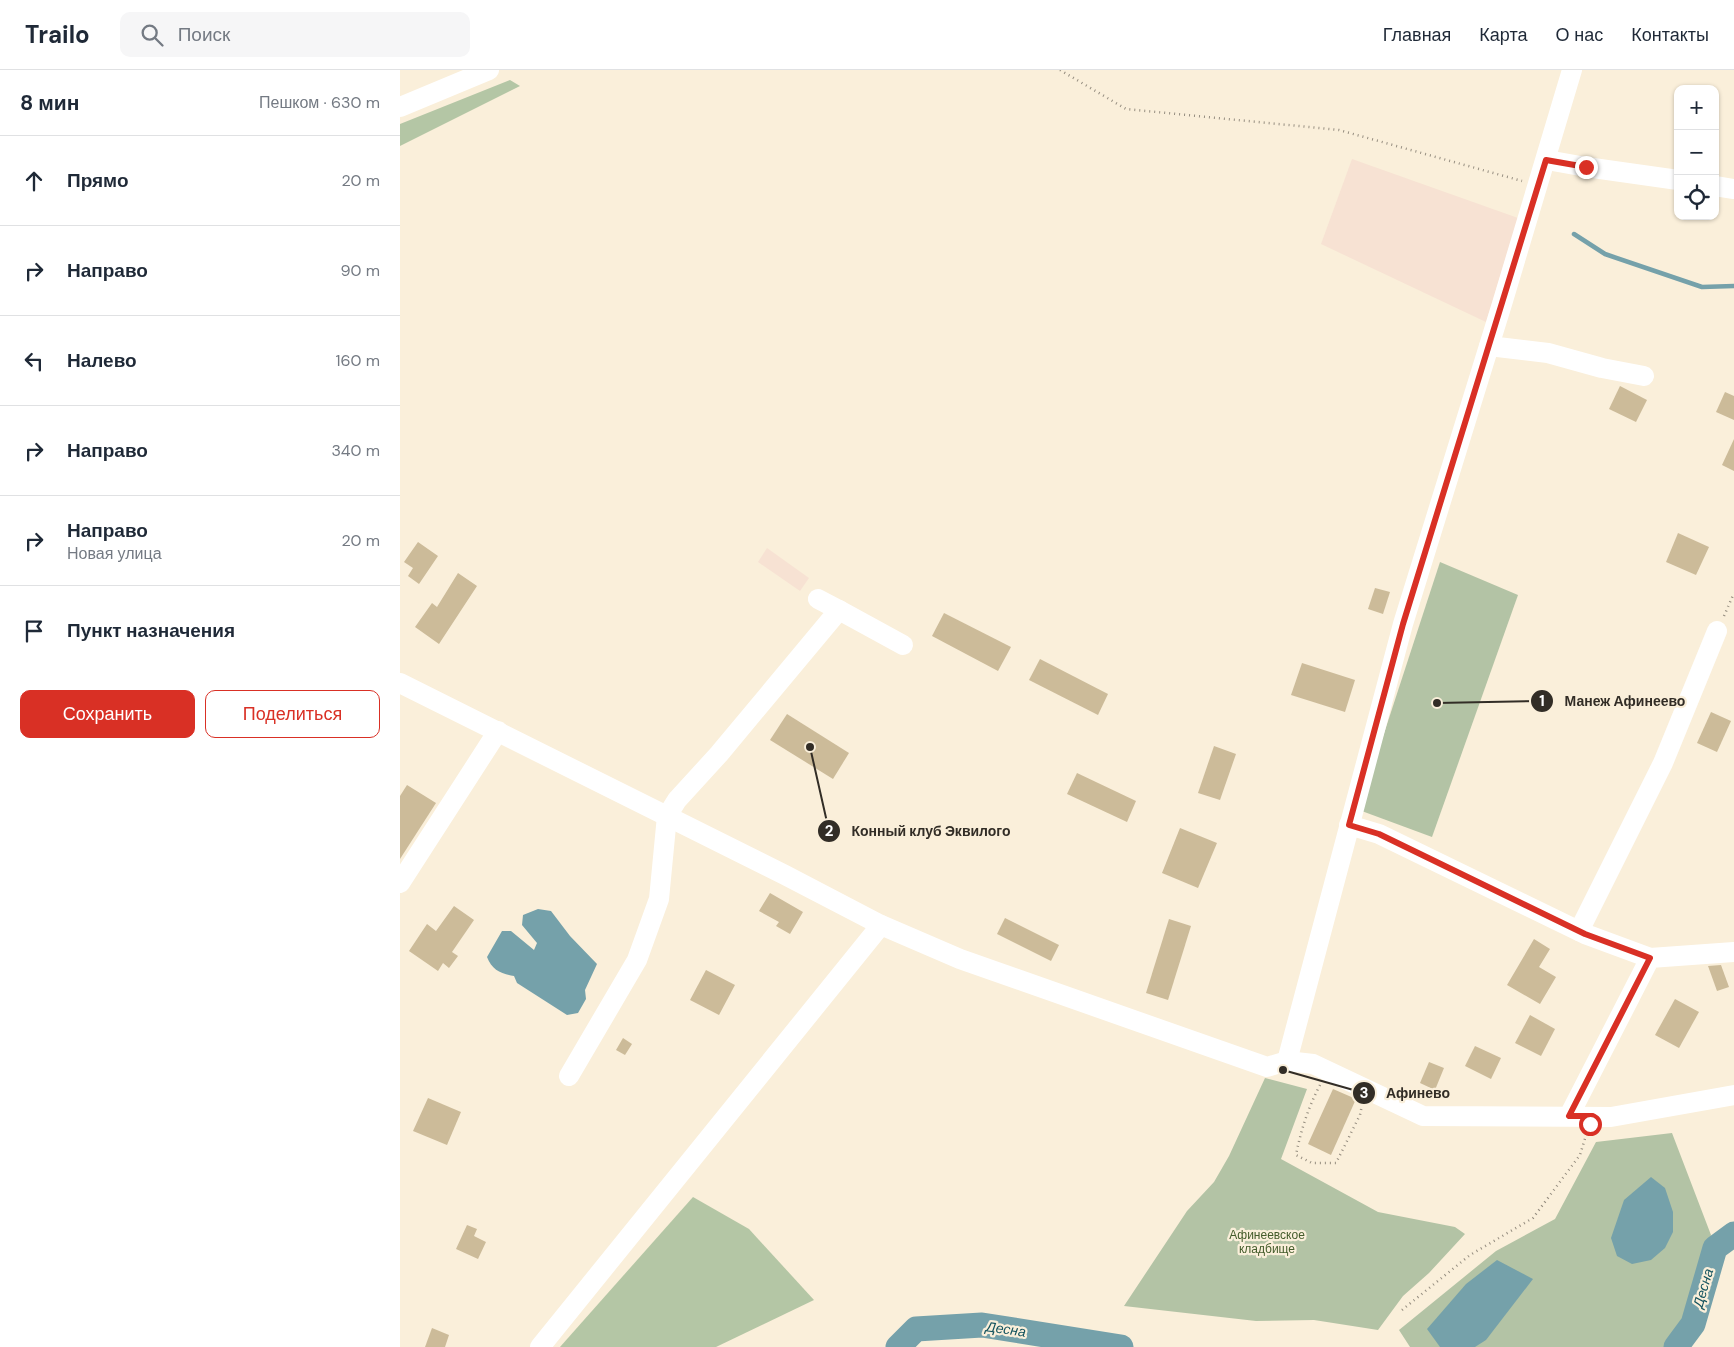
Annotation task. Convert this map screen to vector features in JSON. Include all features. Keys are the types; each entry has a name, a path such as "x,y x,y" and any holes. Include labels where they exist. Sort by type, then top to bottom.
{"street":[{"path":"400,107 489,70"},
{"path":"1286,1061 1403,624 1572,70"},
{"path":"1546,160 1674,179"},
{"path":"1719,187 1734,189"},
{"path":"1489,346 1548,352 1602,368 1644,376"},
{"path":"818,599 903,645"},
{"path":"569,1076 637,960 659,899 667,816 677,800 719,754 839,610"},
{"path":"1579,931 1663,763 1717,631"},
{"path":"400,683 785,874 881,925 960,958 1267,1067 1286,1061 1313,1064 1423,1116 1611,1117 1734,1095"},
{"path":"400,883 498,731"},
{"path":"1349,825 1379,834 1579,931 1650,958 1734,952"},
{"path":"540,1347 881,925"},
{"path":"1569,1116 1650,958"}],"path":[{"path":"1060,70 1126,109 1339,130 1538,186"},
{"path":"1717,631 1734,593"},
{"path":"1315,1082 1326,1084"},
{"path":"1321,1083 1309,1106 1300,1133 1296,1155 1312,1163 1336,1163 1360,1115 1362,1102"},
{"path":"1402,1310 1470,1255 1532,1218 1580,1155 1592,1116"}],"shaded area":[{"path":"1352,159 1518,218 1486,322 1321,244"},
{"path":"767,548 809,578 800,591 758,562"}],"green space":[{"path":"510,80 520,86 400,146 400,124"},
{"path":"1440,562 1518,595 1432,837 1359,810"},
{"name":"Афинеевское кладбище","path":"1265,1078 1307,1089 1281,1159 1378,1212 1455,1227 1465,1234 1429,1273 1403,1296 1378,1330 1314,1320 1256,1321 1124,1306 1187,1211 1214,1182 1229,1156"},
{"path":"1672,1133 1711,1235 1686,1324 1668,1347 1410,1347 1399,1330 1496,1251 1555,1219 1596,1142"},
{"path":"693,1197 749,1229 814,1300 716,1347 560,1347"}],"water":[{"path":"538,909 551,911 570,936 597,964 585,990 586,999 578,1013 567,1015 517,983 514,976 498,971 491,965 487,957 502,931 511,931 534,950 537,943 522,925 523,915"},
{"path":"1651,1177 1665,1188 1673,1212 1673,1232 1665,1248 1651,1260 1632,1264 1617,1256 1611,1238 1624,1200"},
{"path":"1497,1260 1533,1279 1486,1340 1475,1347 1440,1347 1427,1329 1466,1284"}],"building":[{"path":"1620,386 1647,400 1636,422 1609,409"},
{"path":"1725,392 1734,396 1734,420 1716,412"},
{"path":"1734,439 1734,471 1722,465"},
{"path":"1678,533 1709,547 1696,575 1666,562"},
{"path":"418,542 438,556 419,584 408,576 413,568 404,562"},
{"path":"458,573 477,586 439,644 415,627 432,603 437,607"},
{"path":"1375,588 1390,592 1383,614 1368,609"},
{"path":"944,613 1011,647 998,671 932,636"},
{"path":"1040,659 1108,694 1098,715 1029,680"},
{"path":"1302,663 1355,680 1345,712 1291,695"},
{"path":"1711,712 1731,721 1717,752 1697,743"},
{"path":"787,714 849,753 833,779 770,740"},
{"path":"1214,746 1236,754 1220,800 1198,793"},
{"path":"1077,773 1136,801 1127,822 1067,794"},
{"path":"407,785 436,803 400,859 400,796"},
{"path":"1180,828 1217,843 1198,888 1162,873"},
{"path":"770,893 803,912 790,934 776,926 779,922 759,911"},
{"path":"454,906 474,920 452,952 458,956 449,968 443,963 438,971 409,951 427,924 436,931"},
{"path":"1005,918 1059,945 1051,961 997,934"},
{"path":"1169,919 1191,926 1168,1000 1146,993"},
{"path":"1534,939 1550,949 1539,967 1556,977 1540,1004 1507,985"},
{"path":"1721,965 1729,987 1717,991 1708,966"},
{"path":"706,970 735,985 719,1015 690,1000"},
{"path":"1675,999 1699,1012 1679,1048 1655,1035"},
{"path":"1530,1015 1555,1029 1541,1056 1515,1043"},
{"path":"623,1038 632,1044 625,1055 616,1050"},
{"path":"1475,1046 1501,1058 1491,1079 1465,1066"},
{"path":"1429,1062 1444,1068 1435,1090 1420,1083"},
{"path":"1333,1089 1356,1099 1331,1155 1308,1144"},
{"path":"428,1098 461,1112 447,1145 413,1131"},
{"path":"467,1225 477,1229 474,1236 486,1242 478,1259 456,1249"},
{"path":"432,1328 449,1335 445,1347 425,1347"}],"waterway":[{"path":"1574,234 1605,254 1702,287 1734,286"},
{"name":"Десна","path":"1676,1347 1693,1324 1715,1248 1734,1234"},
{"name":"Десна","path":"898,1347 916,1329 982,1325 1121,1347"}],"place":[{"name":"Манеж Афинеево","path":"1437,703"},
{"name":"Конный клуб Эквилого","path":"810,747"},
{"name":"Афинево","path":"1283,1070"}],"route":[{"path":"1586,167 1546,160 1403,624 1349,825 1379,834 1585,934 1650,958 1569,1116 1592,1116 1590,1124"}]}
